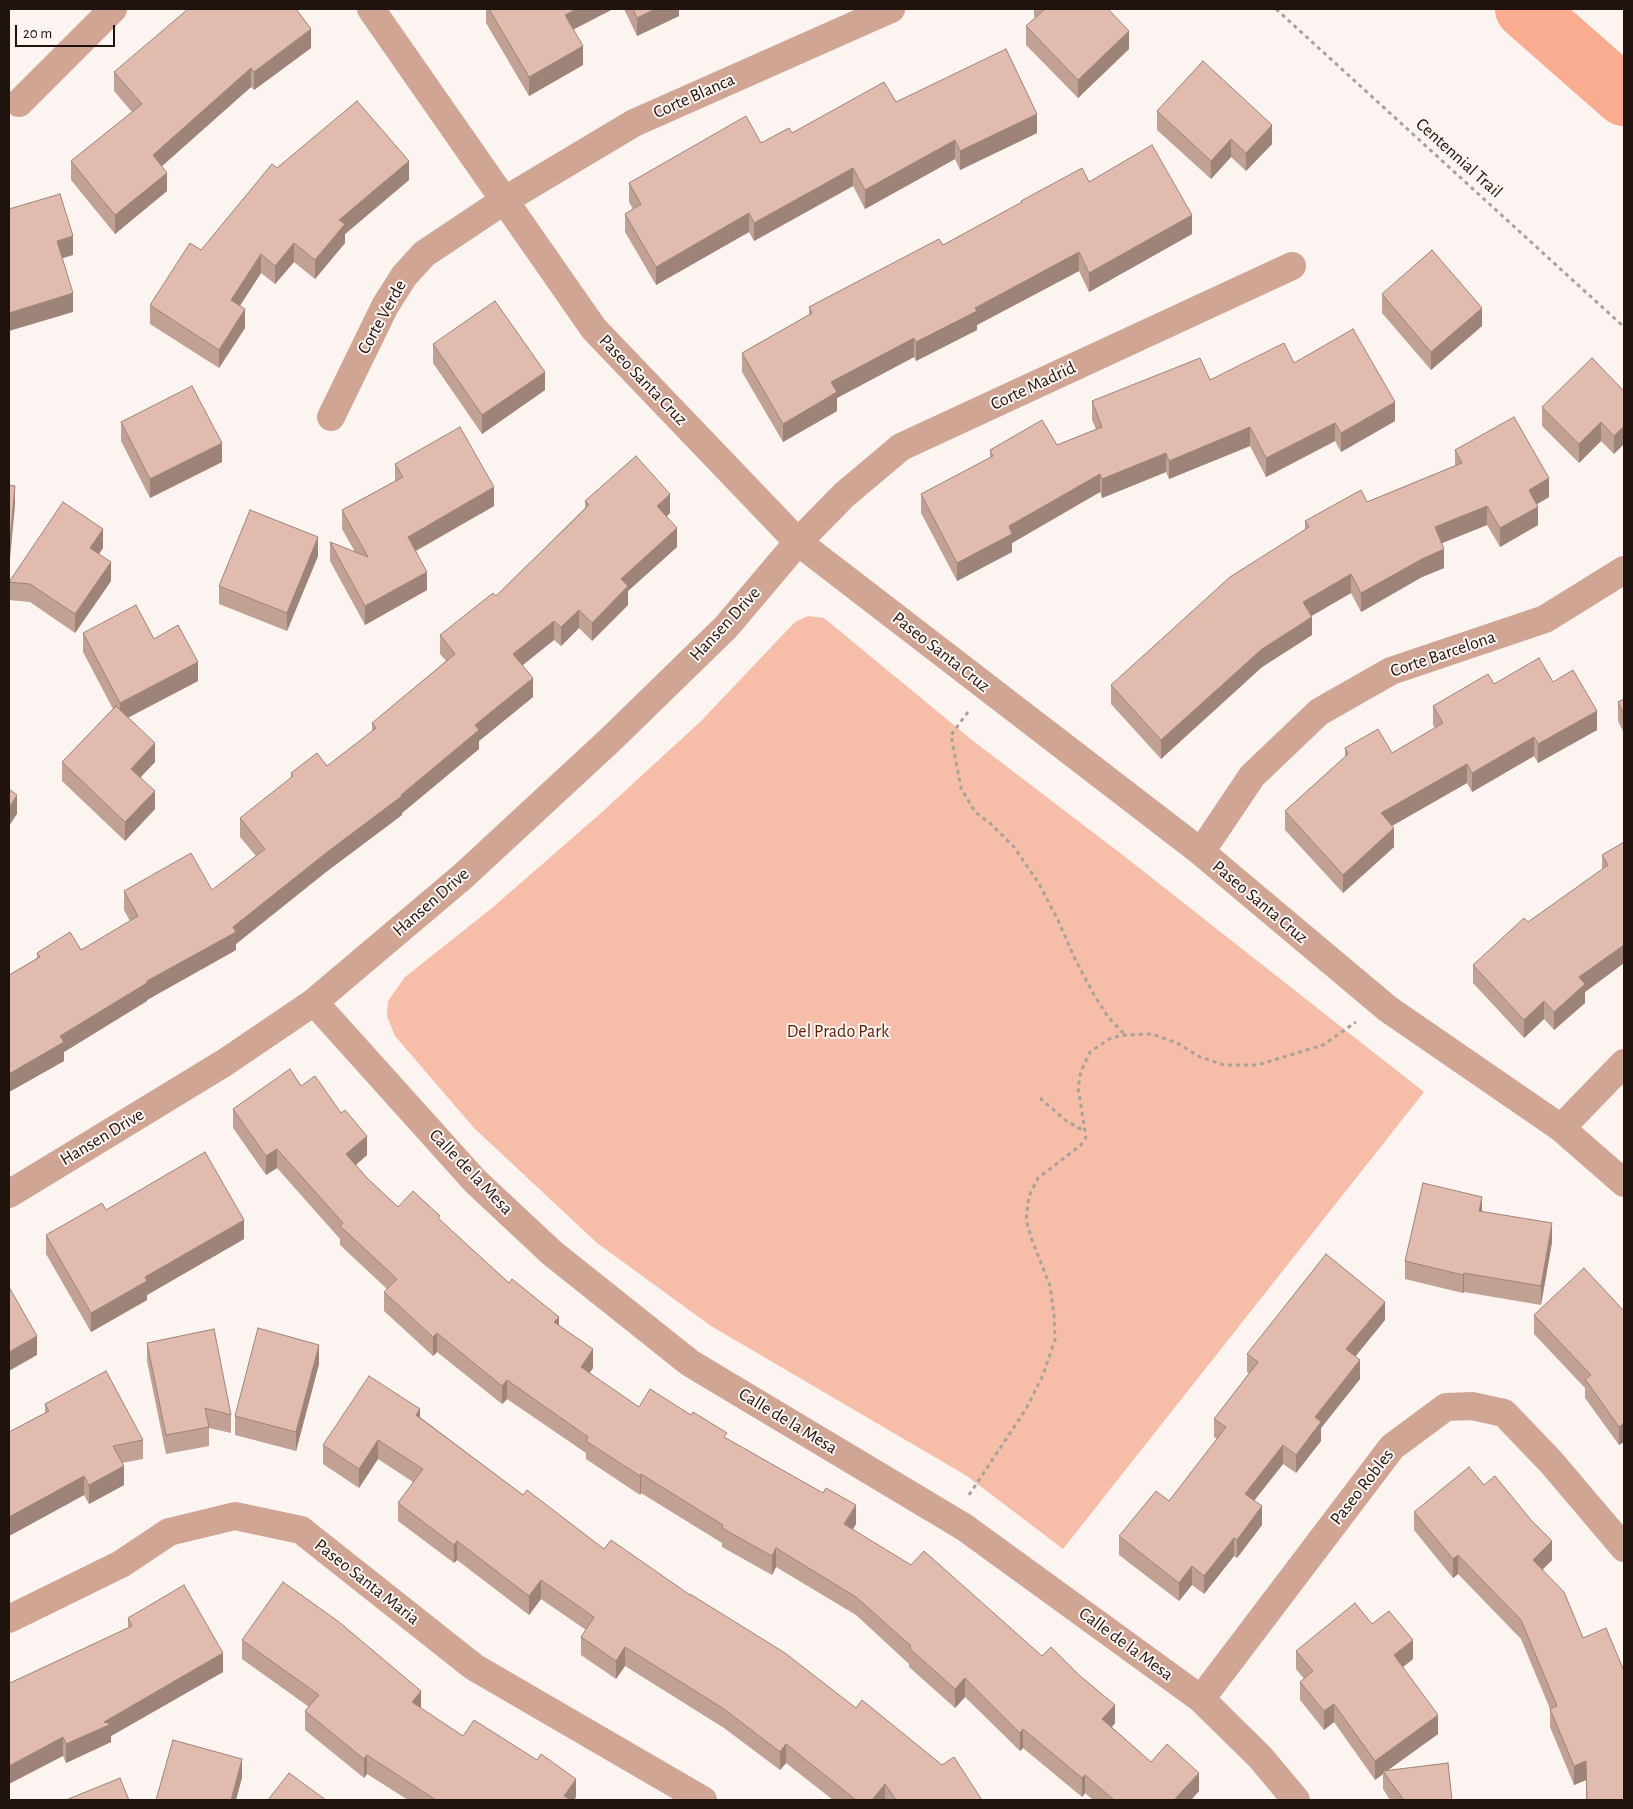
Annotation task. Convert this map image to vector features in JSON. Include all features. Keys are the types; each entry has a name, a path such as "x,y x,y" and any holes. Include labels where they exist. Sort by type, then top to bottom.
{"street":[{"path":"19,103 113,9"},
{"name":"Paseo Santa Cruz","path":"371,9 594,329 798,542 1201,852 1377,1000 1562,1128 1624,1183"},
{"name":"Corte Blanca","path":"505,200 634,123 891,9"},
{"name":"Corte Verde","path":"331,418 384,306 404,276 424,254 505,200"},
{"name":"Corte Madrid","path":"798,542 844,494 901,447 1292,266"},
{"name":"Hansen Drive","path":"9,1194 224,1063 314,1002 462,877 616,734 726,627 798,542"},
{"name":"Corte Barcelona","path":"1201,852 1252,776 1319,712 1391,671 1545,619 1624,570"},
{"name":"Calle de la Mesa","path":"314,1002 475,1180 552,1253 690,1363 964,1527 1201,1699 1260,1757 1296,1800"},
{"path":"1562,1128 1624,1063"},
{"name":"Paseo Robles","path":"1201,1699 1392,1446 1446,1407 1472,1406 1504,1413 1551,1462 1624,1548"},
{"name":"Paseo Santa Maria","path":"9,1619 122,1564 169,1532 235,1516 302,1530 474,1666 703,1800"}],"path":[{"name":"Centennial Trail","path":"1276,9 1624,327"},
{"path":"985,687 951,736 961,788 975,812 991,824 1014,847 1038,882 1058,920 1074,957 1108,1017 1125,1035"},
{"path":"952,1520 1012,1431 1043,1375 1054,1340 1054,1315 1050,1286 1026,1220 1029,1196 1038,1178 1081,1145 1086,1137 1078,1088 1081,1071 1090,1052 1111,1038 1125,1035 1152,1034 1177,1043 1200,1057 1224,1065 1257,1065 1323,1045 1352,1026 1377,1000"},
{"path":"1040,1098 1065,1120 1085,1132"}],"green space":[{"name":"Del Prado Park","path":"808,616 824,618 972,740 1124,856 1424,1092 1063,1549 967,1476 711,1326 597,1243 474,1128 395,1036 387,1016 388,1001 405,977 492,908 601,813 701,721 795,622"}],"building":[{"path":"188,9 296,9 311,29 254,72 251,68 153,155 167,173 115,215 71,161 142,104 114,72"},
{"path":"489,9 577,9 565,15 583,46 529,77"},
{"path":"633,9 655,9 637,18"},
{"path":"1045,9 1108,9 1129,31 1078,80 1026,26"},
{"path":"1006,49 1037,114 960,151 955,140 865,190 853,168 754,223 749,213 656,267 625,214 641,204 629,183 746,116 761,143 789,128 792,133 884,82 896,102"},
{"path":"1203,61 1272,125 1246,153 1231,139 1211,161 1157,111"},
{"path":"357,101 409,161 339,220 345,224 315,260 294,243 275,266 261,254 231,300 245,309 219,350 150,305 190,243 201,250 272,164 277,168"},
{"path":"1152,145 1192,215 1089,273 1079,252 975,308 977,311 916,342 914,338 831,382 837,392 783,424 742,353 812,313 809,307 939,239 943,245 1082,168 1089,182"},
{"path":"60,194 73,236 57,241 73,293 9,313 9,209"},
{"path":"1432,250 1482,308 1431,352 1382,294"},
{"path":"495,301 545,372 482,415 433,344"},
{"path":"1353,329 1395,402 1341,433 1335,423 1266,458 1250,427 1169,461 1166,453 1102,479 1100,474 1009,526 1012,534 957,563 921,494 993,456 990,450 1042,420 1057,445 1102,427 1092,401 1200,358 1210,380 1284,343 1294,363"},
{"path":"1592,358 1624,391 1624,426 1614,436 1601,422 1579,444 1542,407"},
{"path":"192,386 222,443 150,479 121,422"},
{"path":"1514,417 1549,478 1529,490 1538,507 1500,528 1487,506 1435,527 1444,549 1361,593 1351,574 1303,602 1312,617 1262,649 1161,740 1111,685 1230,577 1309,527 1305,521 1361,490 1367,502 1462,463 1455,450"},
{"path":"460,427 494,487 408,537 427,572 365,606 330,542 368,557 342,510 403,477 395,464"},
{"path":"636,456 670,494 657,506 677,528 621,579 628,586 592,623 579,610 561,627 554,621 513,654 533,678 475,725 479,730 402,796 326,853 233,927 236,932 147,981 147,983 60,1036 64,1042 9,1074 9,975 40,957 37,953 70,932 81,950 138,916 124,891 191,853 212,890 265,849 240,818 293,776 291,773 317,753 327,766 376,728 372,723 455,654 440,635 493,593 496,596 589,505 585,501"},
{"path":"9,485 15,486 9,551"},
{"path":"63,502 103,529 90,548 111,562 75,614 30,584 9,582"},
{"path":"250,510 318,537 287,613 219,586"},
{"path":"136,605 154,639 178,625 198,662 120,703 83,633"},
{"path":"1539,658 1553,682 1573,670 1597,711 1538,744 1534,737 1472,773 1467,764 1381,813 1394,828 1343,875 1285,811 1348,754 1345,748 1378,729 1392,753 1443,723 1433,706 1488,674 1494,684"},
{"path":"1624,699 1624,715 1618,702"},
{"path":"116,706 155,743 131,769 155,791 125,822 62,762"},
{"path":"9,789 17,795 9,808"},
{"path":"1624,842 1624,945 1579,977 1585,984 1554,1012 1544,1001 1524,1020 1473,965 1524,918 1528,922 1608,865 1602,855"},
{"path":"290,1069 301,1086 315,1076 341,1113 345,1110 367,1136 346,1154 367,1178 398,1207 413,1191 440,1216 438,1218 509,1283 512,1279 559,1317 554,1322 593,1349 581,1367 639,1407 650,1389 691,1415 693,1412 727,1433 724,1437 823,1493 826,1488 856,1505 844,1524 911,1565 924,1551 1042,1656 1051,1647 1079,1675 1115,1705 1102,1719 1151,1762 1167,1744 1199,1773 1174,1800 1114,1800 1085,1775 1082,1778 1023,1729 1020,1733 965,1678 955,1689 909,1648 911,1646 856,1597 776,1548 772,1556 722,1528 723,1525 641,1474 640,1476 586,1441 588,1437 507,1380 502,1386 437,1333 433,1337 384,1292 397,1279 340,1226 343,1223 277,1149 266,1156 233,1109"},
{"path":"205,1152 244,1220 145,1277 147,1281 91,1313 46,1235 102,1203 106,1210"},
{"path":"1423,1183 1482,1197 1479,1211 1552,1223 1541,1286 1464,1273 1463,1275 1405,1261"},
{"path":"1326,1254 1385,1302 1346,1349 1360,1360 1315,1417 1321,1422 1296,1455 1283,1445 1245,1494 1262,1506 1237,1540 1234,1538 1204,1576 1192,1566 1179,1583 1119,1536 1156,1491 1169,1501 1226,1427 1214,1419 1258,1362 1247,1354"},
{"path":"1584,1268 1624,1311 1624,1423 1619,1427 1585,1379 1591,1375 1534,1315"},
{"path":"9,1287 37,1336 9,1352"},
{"path":"258,1328 319,1345 296,1432 235,1416"},
{"path":"214,1329 231,1415 205,1408 209,1427 166,1435 147,1343"},
{"path":"106,1371 143,1440 113,1446 124,1466 89,1485 84,1476 9,1517 9,1432 49,1411 45,1404"},
{"path":"369,1376 420,1409 416,1415 523,1495 527,1490 604,1549 611,1540 690,1595 785,1653 856,1708 862,1700 942,1765 954,1757 982,1800 896,1800 885,1784 872,1800 856,1800 786,1744 780,1752 724,1709 625,1647 616,1661 581,1637 594,1617 541,1580 529,1596 457,1541 454,1545 398,1503 423,1469 378,1440 359,1469 323,1445"},
{"path":"1469,1467 1484,1485 1495,1476 1531,1520 1552,1541 1533,1560 1564,1592 1583,1638 1606,1628 1624,1671 1624,1800 1587,1800 1586,1761 1574,1766 1550,1709 1557,1706 1521,1620 1458,1555 1453,1559 1414,1512"},
{"path":"283,1582 339,1622 421,1691 412,1702 463,1736 474,1720 537,1760 541,1754 576,1779 564,1796 571,1800 436,1800 367,1755 364,1759 305,1711 319,1695 242,1640"},
{"path":"184,1585 223,1653 104,1722 111,1724 66,1744 63,1737 9,1766 9,1680 10,1683 132,1626 128,1618"},
{"path":"1355,1603 1372,1624 1389,1611 1413,1640 1394,1655 1438,1715 1375,1761 1334,1704 1324,1711 1300,1682 1313,1671 1296,1651"},
{"path":"173,1740 242,1759 231,1800 156,1800"},
{"path":"1448,1763 1452,1800 1391,1800 1403,1799 1383,1771"},
{"path":"289,1773 326,1800 268,1800"},
{"path":"120,1778 129,1800 66,1800"}],"waterway":[{"path":"1525,9 1624,96"}]}
